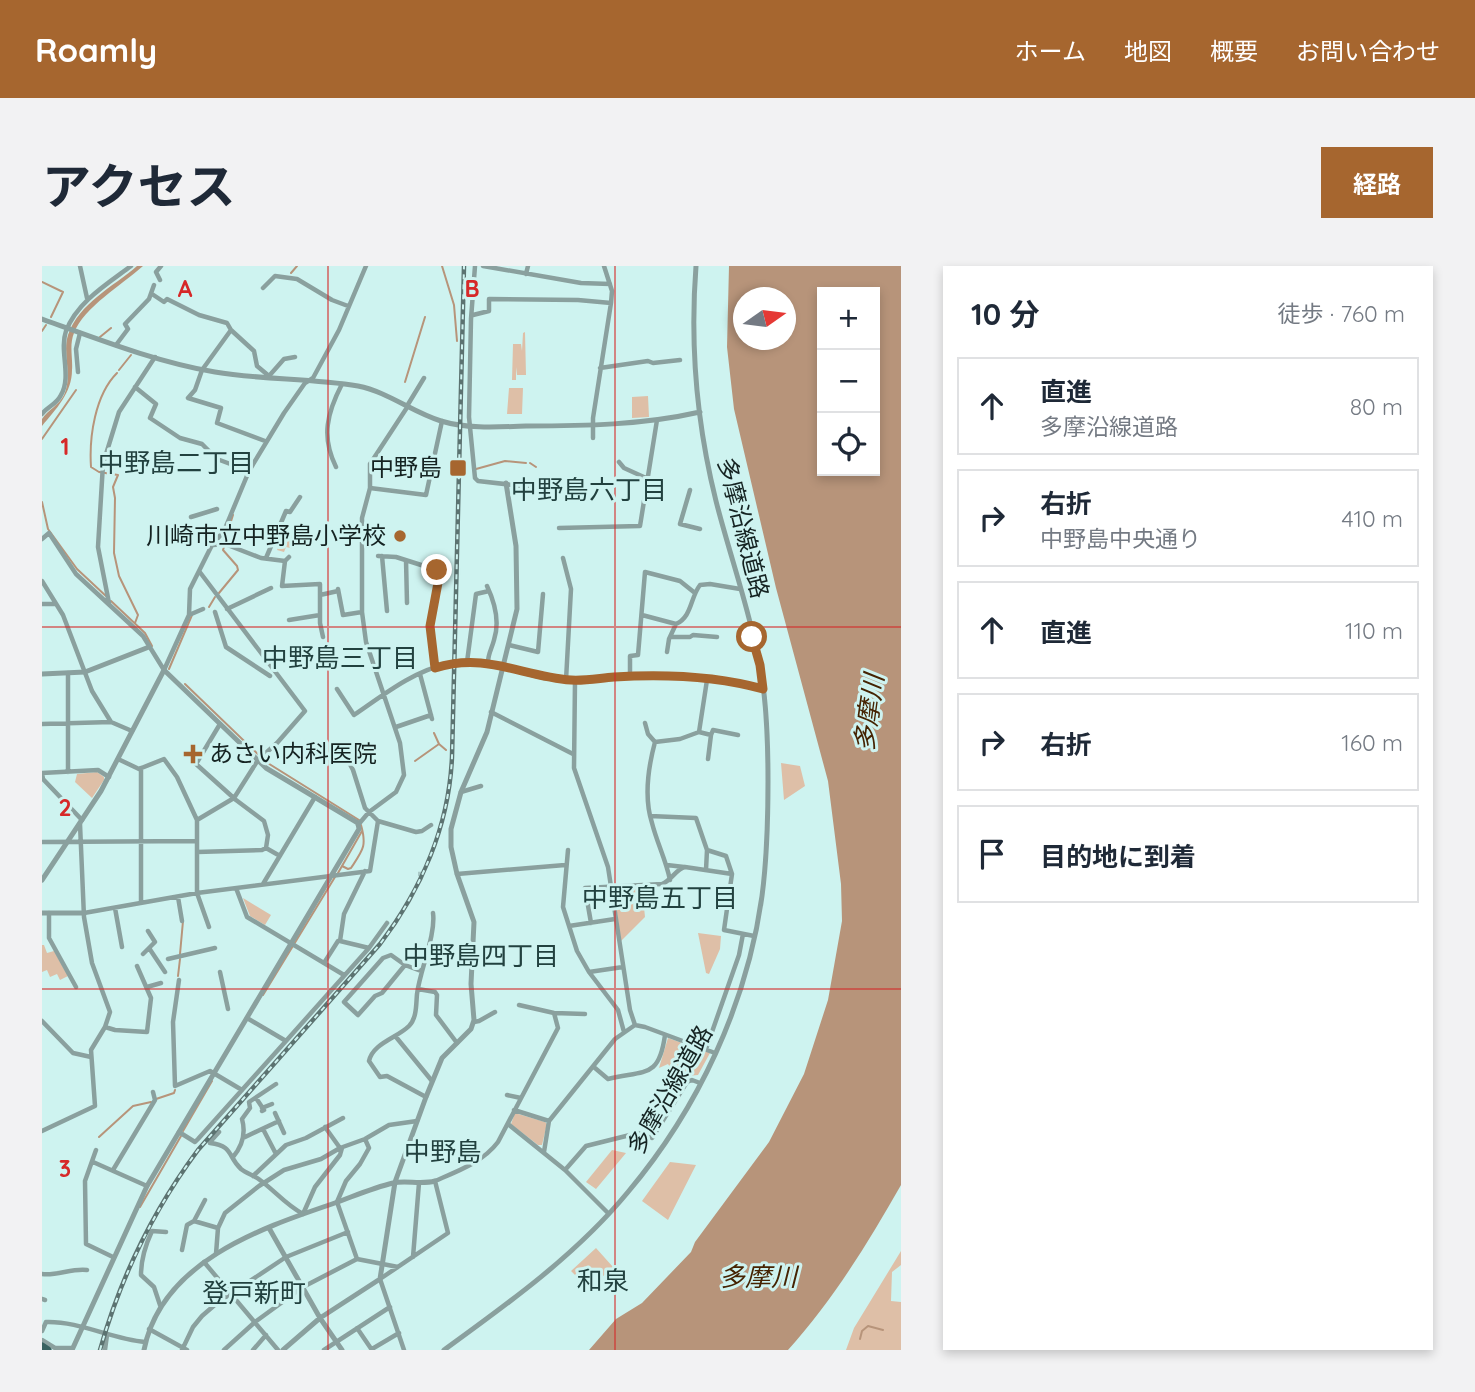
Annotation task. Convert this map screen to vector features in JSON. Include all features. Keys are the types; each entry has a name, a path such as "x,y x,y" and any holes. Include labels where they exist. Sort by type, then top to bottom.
{"main road":[{"path":"42,1346 48,1350"}],"street":[{"path":"80,266 87,298"},
{"path":"43,411 52,407 65,388 64,348 68,328 87,298 131,266"},
{"path":"160,280 156,272 161,266"},
{"path":"42,880 109,777 190,615 190,589 212,545 224,531 249,471 265,441 310,380 339,330 366,266"},
{"path":"475,266 471,319 471,425 475,478 478,481 531,487"},
{"path":"483,266 581,283 610,284"},
{"path":"526,274 528,266"},
{"path":"593,439 600,368 611,303 610,284 604,266"},
{"name":"多摩沿線道路","path":"444,1350 574,1248 627,1194 662,1146 715,1053 735,1004 754,936 762,898 768,831 768,757 763,689 760,665 715,498 700,412 694,348 696,266"},
{"path":"263,288 275,276 297,279 317,292 348,306"},
{"path":"116,345 128,328 125,324 149,299 154,285"},
{"path":"152,294 164,302 167,299 199,315 227,323 254,351 257,366 269,376"},
{"path":"473,315 489,311 489,299 611,303"},
{"path":"42,319 116,345 202,370 310,380 370,389 442,421 502,427 593,424 657,420 700,412"},
{"path":"231,330 202,370 195,390 188,398 221,408 217,423 265,441"},
{"path":"78,372 76,349 79,332"},
{"path":"269,376 284,359 295,356"},
{"path":"110,603 97,547 103,464 119,412 155,357"},
{"path":"600,368 648,361 653,363 680,360"},
{"path":"358,825 369,812 396,792 403,779 404,767 396,727 368,649 362,612 362,518 369,488 370,464 424,378"},
{"path":"336,467 328,447 328,416 342,384"},
{"path":"135,387 156,404 150,418 180,438 202,444 218,459 249,471"},
{"path":"559,528 640,526 657,420"},
{"path":"369,488 426,495 442,421"},
{"path":"619,462 624,468 646,478"},
{"path":"404,1350 380,1279 381,1264 396,1182 432,1081 442,1058 471,1029 474,1022 471,984 474,922 457,874 451,847 451,829 461,792 487,732 518,601 516,546 506,484"},
{"path":"690,490 680,524 701,529"},
{"path":"266,558 286,511 290,512 300,497"},
{"path":"191,516 217,509"},
{"path":"42,539 49,533 76,574 144,636 164,670 266,768 358,823 359,829 147,1186 72,1349 55,1348 42,1340"},
{"path":"212,545 225,544 266,558 287,559 282,586 320,584 323,638"},
{"path":"387,611 380,556 405,560 440,572 430,626 435,668"},
{"path":"563,558 571,589 566,680"},
{"path":"405,560 407,603"},
{"path":"197,820 234,798 258,760 305,711 199,571"},
{"path":"630,677 630,656 638,655 645,572 680,580 695,593"},
{"path":"42,582 63,615 96,699 111,722"},
{"path":"667,652 676,624 686,617 700,585 705,583 740,589"},
{"path":"227,609 271,588"},
{"path":"467,662 476,594 488,588 496,621 496,632 488,662"},
{"path":"320,595 338,590 343,615 362,612"},
{"path":"509,645 538,652 543,594"},
{"path":"42,604 55,604"},
{"path":"190,615 203,609"},
{"path":"215,612 226,647 270,676"},
{"path":"289,620 320,615"},
{"path":"642,615 676,624"},
{"path":"670,637 718,637"},
{"path":"42,674 85,672 149,648"},
{"path":"337,689 354,715 420,674 435,668 467,662 488,662 542,677 575,681 630,677 707,679 728,680 763,689"},
{"path":"68,673 68,772"},
{"path":"396,727 431,717 420,674"},
{"path":"699,733 707,679"},
{"path":"575,681 574,768 608,867 630,1010 635,1025"},
{"path":"491,712 573,754"},
{"path":"42,723 111,722 132,732"},
{"path":"645,723 648,734 655,743 647,785 650,816 670,880"},
{"path":"220,724 196,764 264,821 268,835 266,848"},
{"path":"708,759 713,730 738,735"},
{"path":"655,743 699,733 711,735"},
{"path":"342,749 353,770 365,808 378,821 416,832 431,825"},
{"path":"118,759 141,768 164,760 177,777 197,820 197,893 209,927"},
{"path":"141,768 141,902"},
{"path":"42,1131 95,1105 90,1057 93,1045 110,1016 110,1007 92,963 84,913 81,822 43,779 42,773 97,770 109,777"},
{"path":"461,792 481,786"},
{"path":"262,885 315,797"},
{"path":"650,816 696,818 707,850 706,870"},
{"path":"76,987 49,939 45,913 84,913 197,893 370,871 378,821"},
{"path":"42,842 197,841"},
{"path":"197,852 266,848 280,856"},
{"path":"568,850 563,907 576,951 618,1010 624,1032"},
{"path":"707,850 724,853 732,874 724,930 754,936"},
{"path":"457,874 565,865"},
{"path":"667,865 732,874"},
{"path":"591,923 585,888 662,884 685,867"},
{"path":"324,963 340,941 344,914 365,871"},
{"path":"236,888 247,917 344,975"},
{"path":"178,897 182,921"},
{"path":"115,908 122,947"},
{"path":"426,1097 387,1076 380,1077 369,1061 373,1051 396,1037 413,1020 421,971 432,930 433,913"},
{"path":"569,926 615,919"},
{"path":"179,1132 195,1142 369,948 387,923"},
{"path":"143,954 155,942 148,931"},
{"path":"706,1049 718,1012 726,998 743,934"},
{"path":"340,941 369,948"},
{"path":"149,948 165,972"},
{"path":"168,960 215,948"},
{"path":"405,965 382,993 375,996 358,1015 344,1002 383,957 391,955 405,965 421,971"},
{"path":"105,1027 147,1032 151,998 137,966"},
{"path":"589,972 623,967"},
{"path":"220,972 229,1009"},
{"path":"179,980 173,1022 175,1086 210,1071 242,1090"},
{"path":"147,987 161,984"},
{"path":"418,989 435,992 436,1015 457,1043"},
{"path":"519,1005 554,1013 585,1014"},
{"path":"474,1022 495,1012"},
{"path":"144,1350 149,1328 160,1305 204,1262 233,1243 303,1214 396,1182 435,1181 471,1165 489,1153 508,1124 558,1028 554,1013"},
{"path":"247,1018 286,1041"},
{"path":"42,1021 73,1053 90,1057"},
{"path":"544,1152 550,1121 615,1039 635,1025"},
{"path":"635,1025 715,1053"},
{"path":"594,1068 608,1079 652,1069 661,1058 665,1035"},
{"path":"396,1037 432,1081"},
{"path":"652,1138 687,1082 692,1080 700,1083"},
{"path":"233,1157 241,1148 242,1119 250,1108 248,1102 276,1084"},
{"path":"507,1095 520,1098"},
{"path":"113,1170 154,1097"},
{"path":"256,1098 262,1110 273,1106 284,1133"},
{"path":"514,1110 550,1121"},
{"path":"253,1176 285,1145 306,1138 343,1118"},
{"path":"243,1138 279,1121"},
{"path":"216,1254 218,1228 229,1208 264,1183 285,1170 321,1159 389,1125 417,1121"},
{"path":"508,1124 565,1170 608,1213"},
{"path":"303,1214 310,1195 340,1154 341,1148 325,1127"},
{"path":"262,1129 276,1154"},
{"path":"219,1132 210,1143 223,1145 243,1170 303,1214"},
{"path":"565,1170 586,1146 638,1133 652,1138 662,1146"},
{"path":"357,1259 337,1202 346,1181 369,1147 365,1139"},
{"path":"96,1150 85,1181 86,1244 113,1257"},
{"path":"93,1161 147,1186"},
{"path":"204,1262 281,1350 320,1318 448,1233 435,1181"},
{"path":"413,1257 419,1183"},
{"path":"182,1250 187,1225 194,1221 205,1200"},
{"path":"194,1221 218,1228"},
{"path":"269,1228 320,1318 342,1350"},
{"path":"160,1305 154,1287 141,1275 141,1265 145,1245 152,1231 166,1232"},
{"path":"149,1328 184,1349 202,1315 231,1294 286,1257 348,1233"},
{"path":"224,1350 255,1322 303,1287 357,1259 399,1267"},
{"path":"42,1273 49,1275 75,1269 87,1270"},
{"path":"324,1350 390,1307"},
{"path":"42,1330 46,1322 66,1322 107,1335 145,1342"},
{"path":"357,1328 372,1350 399,1333"},
{"path":"105,1350 107,1335"},
{"path":"253,1350 266,1335"}],"shaded area":[{"path":"525,332 526,375 517,375 516,367 516,380 512,380 513,344 521,344 522,351"},
{"path":"509,388 523,388 522,414 507,414"},
{"path":"648,396 649,417 632,418 632,397"},
{"path":"285,532 304,540 312,534 313,545 298,546 294,549 286,547 284,552 277,550"},
{"path":"781,763 800,766 805,786 784,800"},
{"path":"97,772 104,780 92,798 75,782 77,774"},
{"path":"642,888 645,917 621,941 614,891"},
{"path":"243,898 271,915 265,925 250,916"},
{"path":"698,933 721,936 720,949 709,974 706,973"},
{"path":"42,945 47,953 54,951 68,976 60,980 57,974 50,977 47,970 42,972"},
{"path":"668,1038 710,1053 698,1075 686,1076 671,1069 668,1064 659,1068"},
{"path":"515,1113 547,1124 542,1145 538,1145 511,1124"},
{"path":"612,1150 626,1153 596,1189 586,1182"},
{"path":"670,1162 696,1165 668,1220 642,1201"},
{"path":"596,1248 613,1267 589,1289 571,1271"},
{"path":"901,1251 901,1265 892,1272 891,1301 901,1302 901,1350 846,1350 854,1328"}],"water":[{"path":"137,266 143,266 95,305 79,323 72,342 69,386 62,400 42,426 42,419 62,399 67,388 66,342 73,324 88,305"},
{"name":"多摩川","path":"729,266 901,266 901,1185 849,1270 788,1350 589,1350 616,1319 642,1303 691,1252 695,1242 769,1142 804,1074 828,1000 842,921 841,884 828,781 776,588 734,409 727,347"}],"waterway":[{"path":"291,273 297,266"},
{"path":"442,266 454,305 457,341"},
{"path":"42,282 63,292 51,317"},
{"path":"405,382 425,317"},
{"path":"42,331 46,325"},
{"path":"100,337 111,328"},
{"path":"119,370 131,355"},
{"path":"117,373 103,393 95,417 91,467 99,472 118,475 113,487 114,553 119,576 138,615 135,623"},
{"path":"42,439 76,390"},
{"path":"476,469 505,461 526,463"},
{"path":"530,463 536,467"},
{"path":"42,502 48,529 77,569 107,597"},
{"path":"224,543 233,515"},
{"path":"219,593 238,570 223,550 224,547"},
{"path":"209,607 215,597"},
{"path":"111,601 145,633 152,646"},
{"path":"169,669 192,615"},
{"path":"185,684 266,762 359,820"},
{"path":"434,733 439,744 446,750"},
{"path":"415,761 439,744"},
{"path":"342,866 351,868 361,852 364,843 361,825"},
{"path":"338,873 362,831"},
{"path":"263,995 335,877"},
{"path":"180,954 183,921"},
{"path":"178,976 180,959"},
{"path":"183,1131 212,1081"},
{"path":"156,1099 174,1093 175,1090"},
{"path":"99,1137 133,1106 151,1102"},
{"path":"140,1207 181,1136"},
{"path":"860,1339 862,1331 868,1326 883,1330"}],"tunnel":[{"path":"418,874 424,874"}],"railway":[{"path":"100,1350 108,1323 140,1245 182,1173 198,1150 380,944 408,902 439,832 450,783 452,757 464,266"}],"place":[{"name":"中野島","path":"458,468"},
{"name":"川崎市立中野島小学校","path":"400,536"},
{"name":"あさい内科医院","path":"193,754"}],"district":[{"name":"中野島二丁目","path":"176,463"},
{"name":"中野島六丁目","path":"589,490"},
{"name":"中野島三丁目","path":"340,658"},
{"name":"中野島五丁目","path":"660,898"},
{"name":"中野島四丁目","path":"481,956"},
{"name":"中野島","path":"443,1152"},
{"name":"和泉","path":"603,1281"},
{"name":"登戸新町","path":"254,1293"}],"route":[{"path":"437,570 440,572 430,638 435,668 452,663 488,662 552,679 575,681 643,676 715,679 763,689 752,637"}]}
